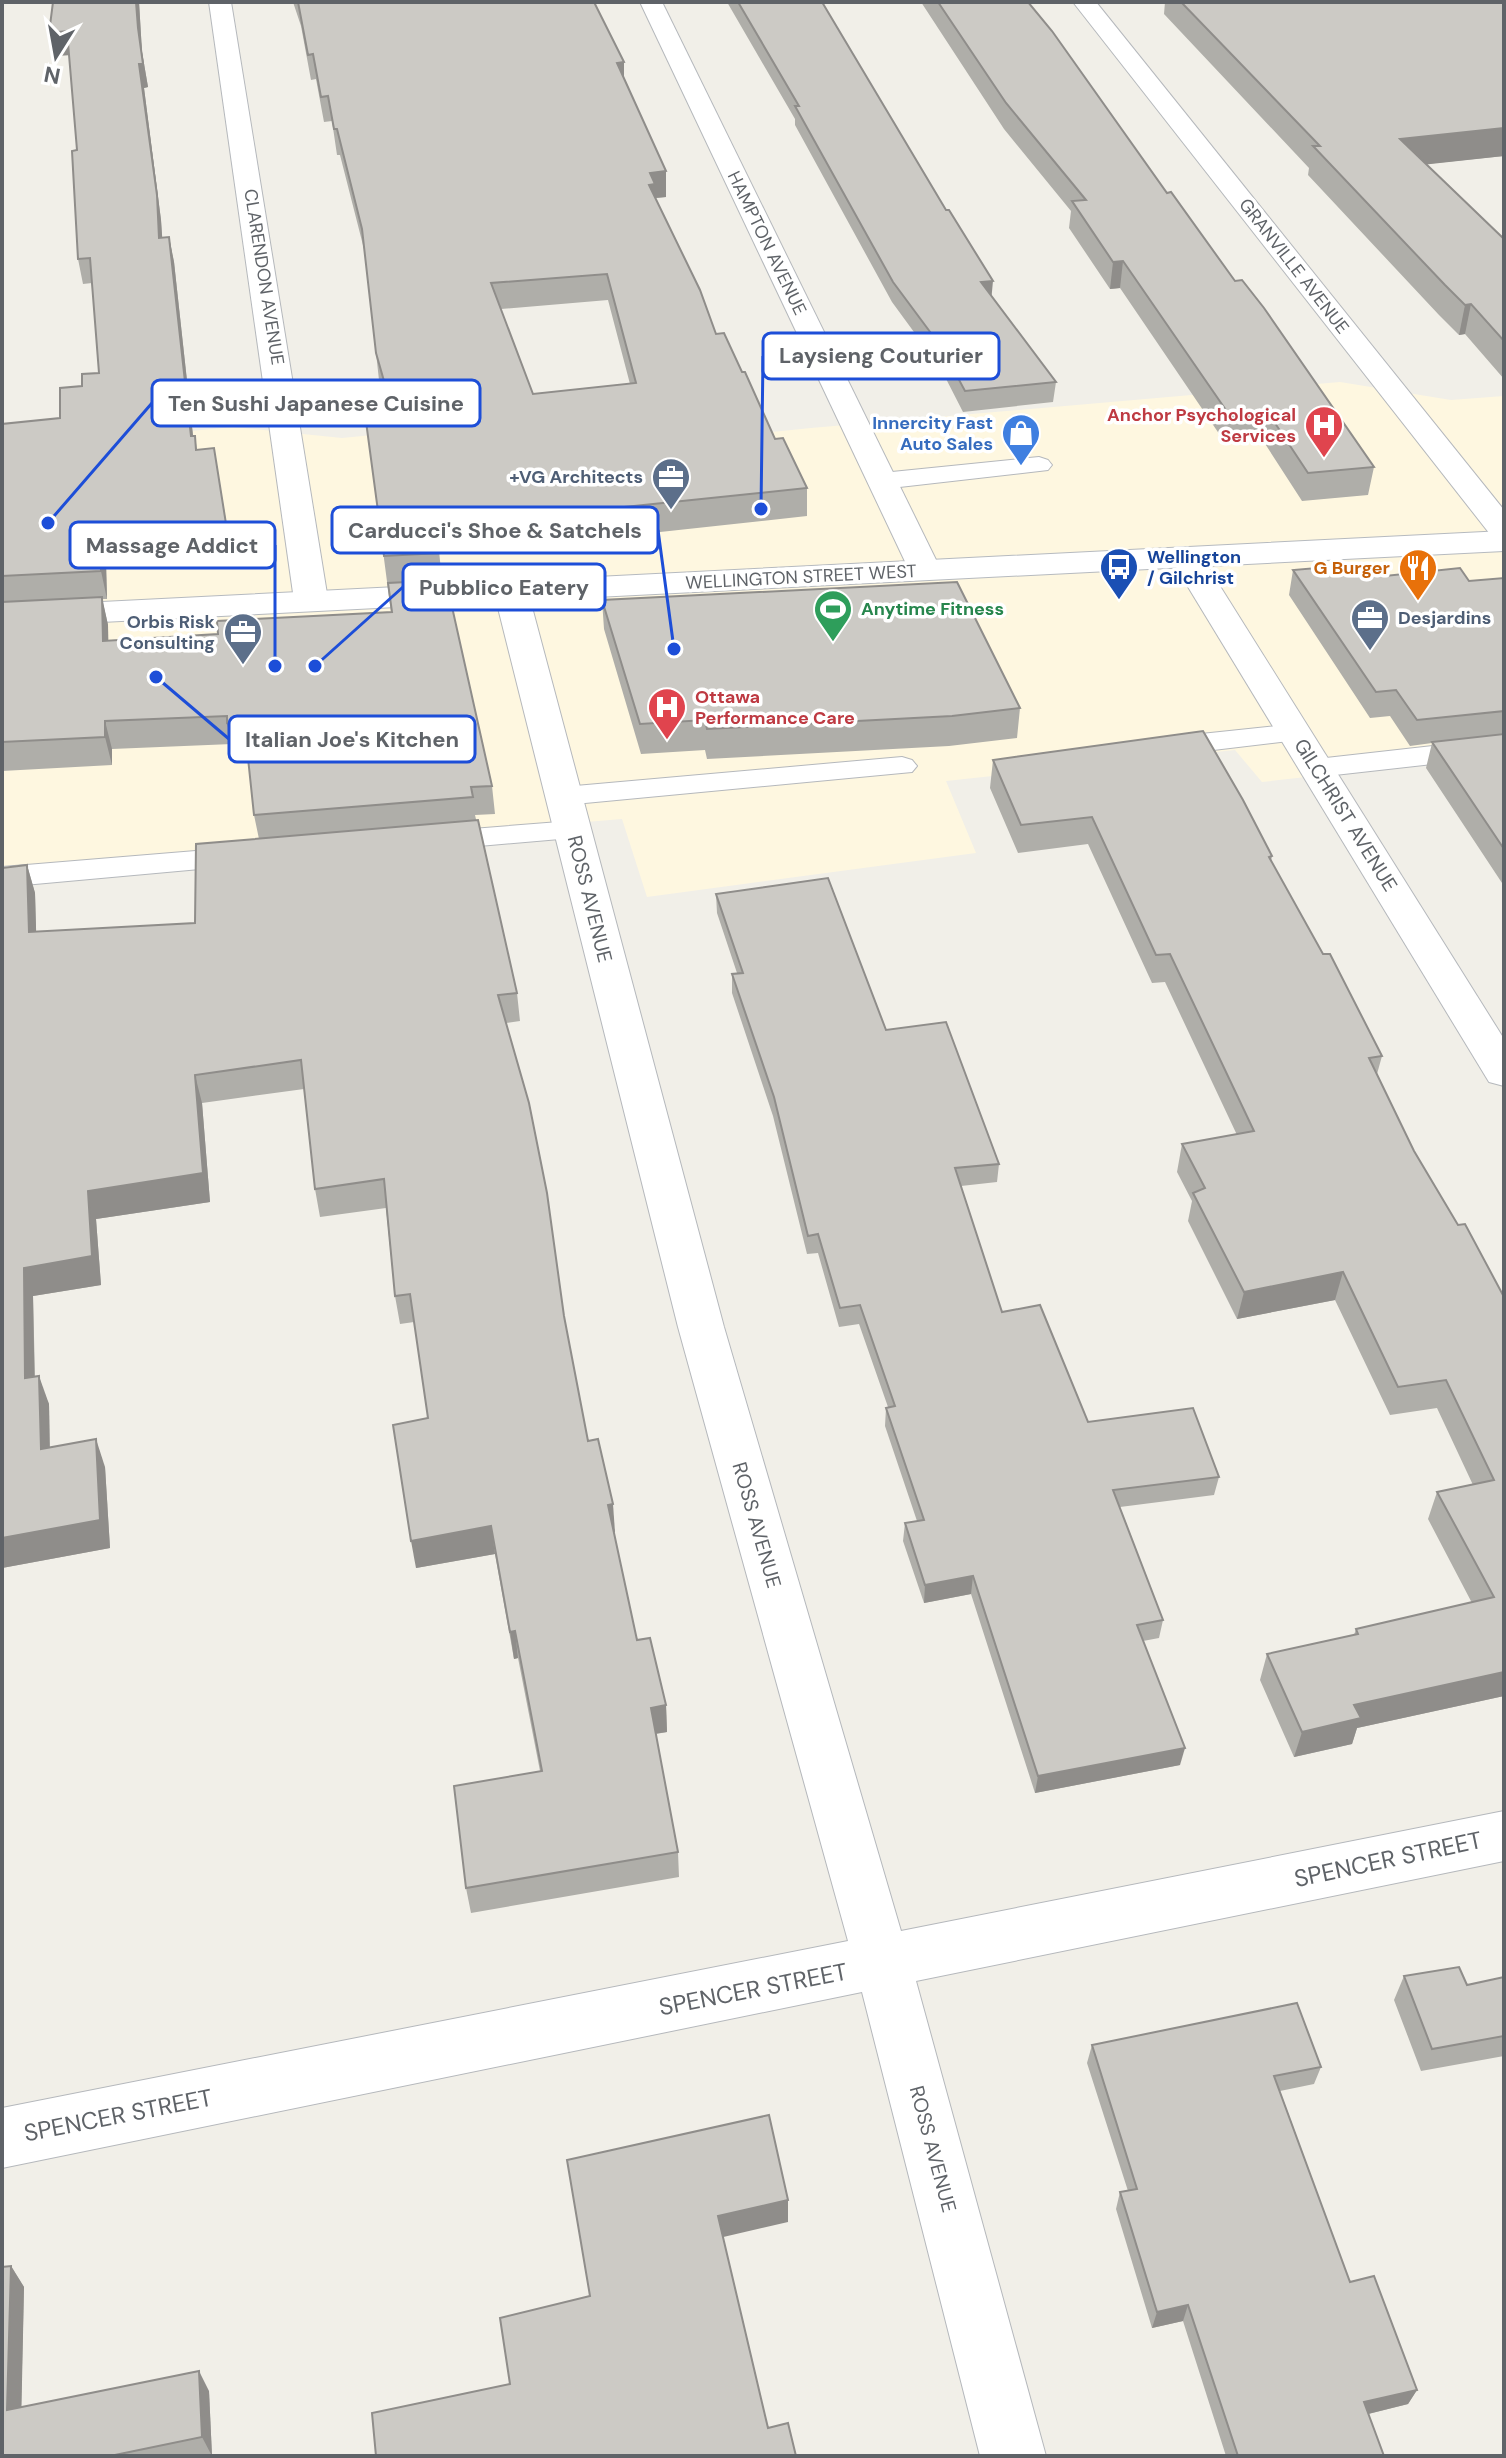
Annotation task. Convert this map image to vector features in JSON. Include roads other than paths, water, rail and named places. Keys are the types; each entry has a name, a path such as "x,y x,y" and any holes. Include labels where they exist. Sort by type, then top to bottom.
{"street":[{"name":"CLARENDON AVENUE","path":"220,2 311,600"},
{"name":"HAMPTON AVENUE","path":"651,2 925,570"},
{"name":"GRANVILLE AVENUE","path":"1084,2 1504,531"},
{"name":"WELLINGTON STREET WEST","path":"2,617 1504,541"},
{"name":"GILCHRIST AVENUE","path":"1187,559 1504,1072"},
{"name":"ROSS AVENUE","path":"511,592 701,1327 914,2075 1013,2456"},
{"name":"SPENCER STREET","path":"2,2138 1504,1836"}],"lane":[{"path":"882,481 1039,465"},
{"path":"1138,749 1296,733"},
{"path":"1317,768 1504,747"},
{"path":"412,843 568,813 902,766"},
{"path":"2,877 270,855"}],"place":[{"name":"Anchor Psychological Services","path":"1324,459"},
{"name":"Innercity Fast Auto Sales","path":"1021,467"},
{"name":"Laysieng Couturier","path":"761,509"},
{"name":"+VG Architects","path":"671,511"},
{"name":"Ten Sushi Japanese Cuisine","path":"48,523"},
{"name":"Wellington / Gilchrist","path":"1119,601"},
{"name":"G Burger","path":"1418,602"},
{"name":"Anytime Fitness","path":"833,643"},
{"name":"Carducci's Shoe & Satchels","path":"674,649"},
{"name":"Desjardins","path":"1370,652"},
{"name":"Orbis Risk Consulting","path":"243,666"},
{"name":"Massage Addict","path":"275,666"},
{"name":"Pubblico Eatery","path":"315,666"},
{"name":"Italian Joe's Kitchen","path":"156,677"},
{"name":"Ottawa Performance Care","path":"667,741"}]}
